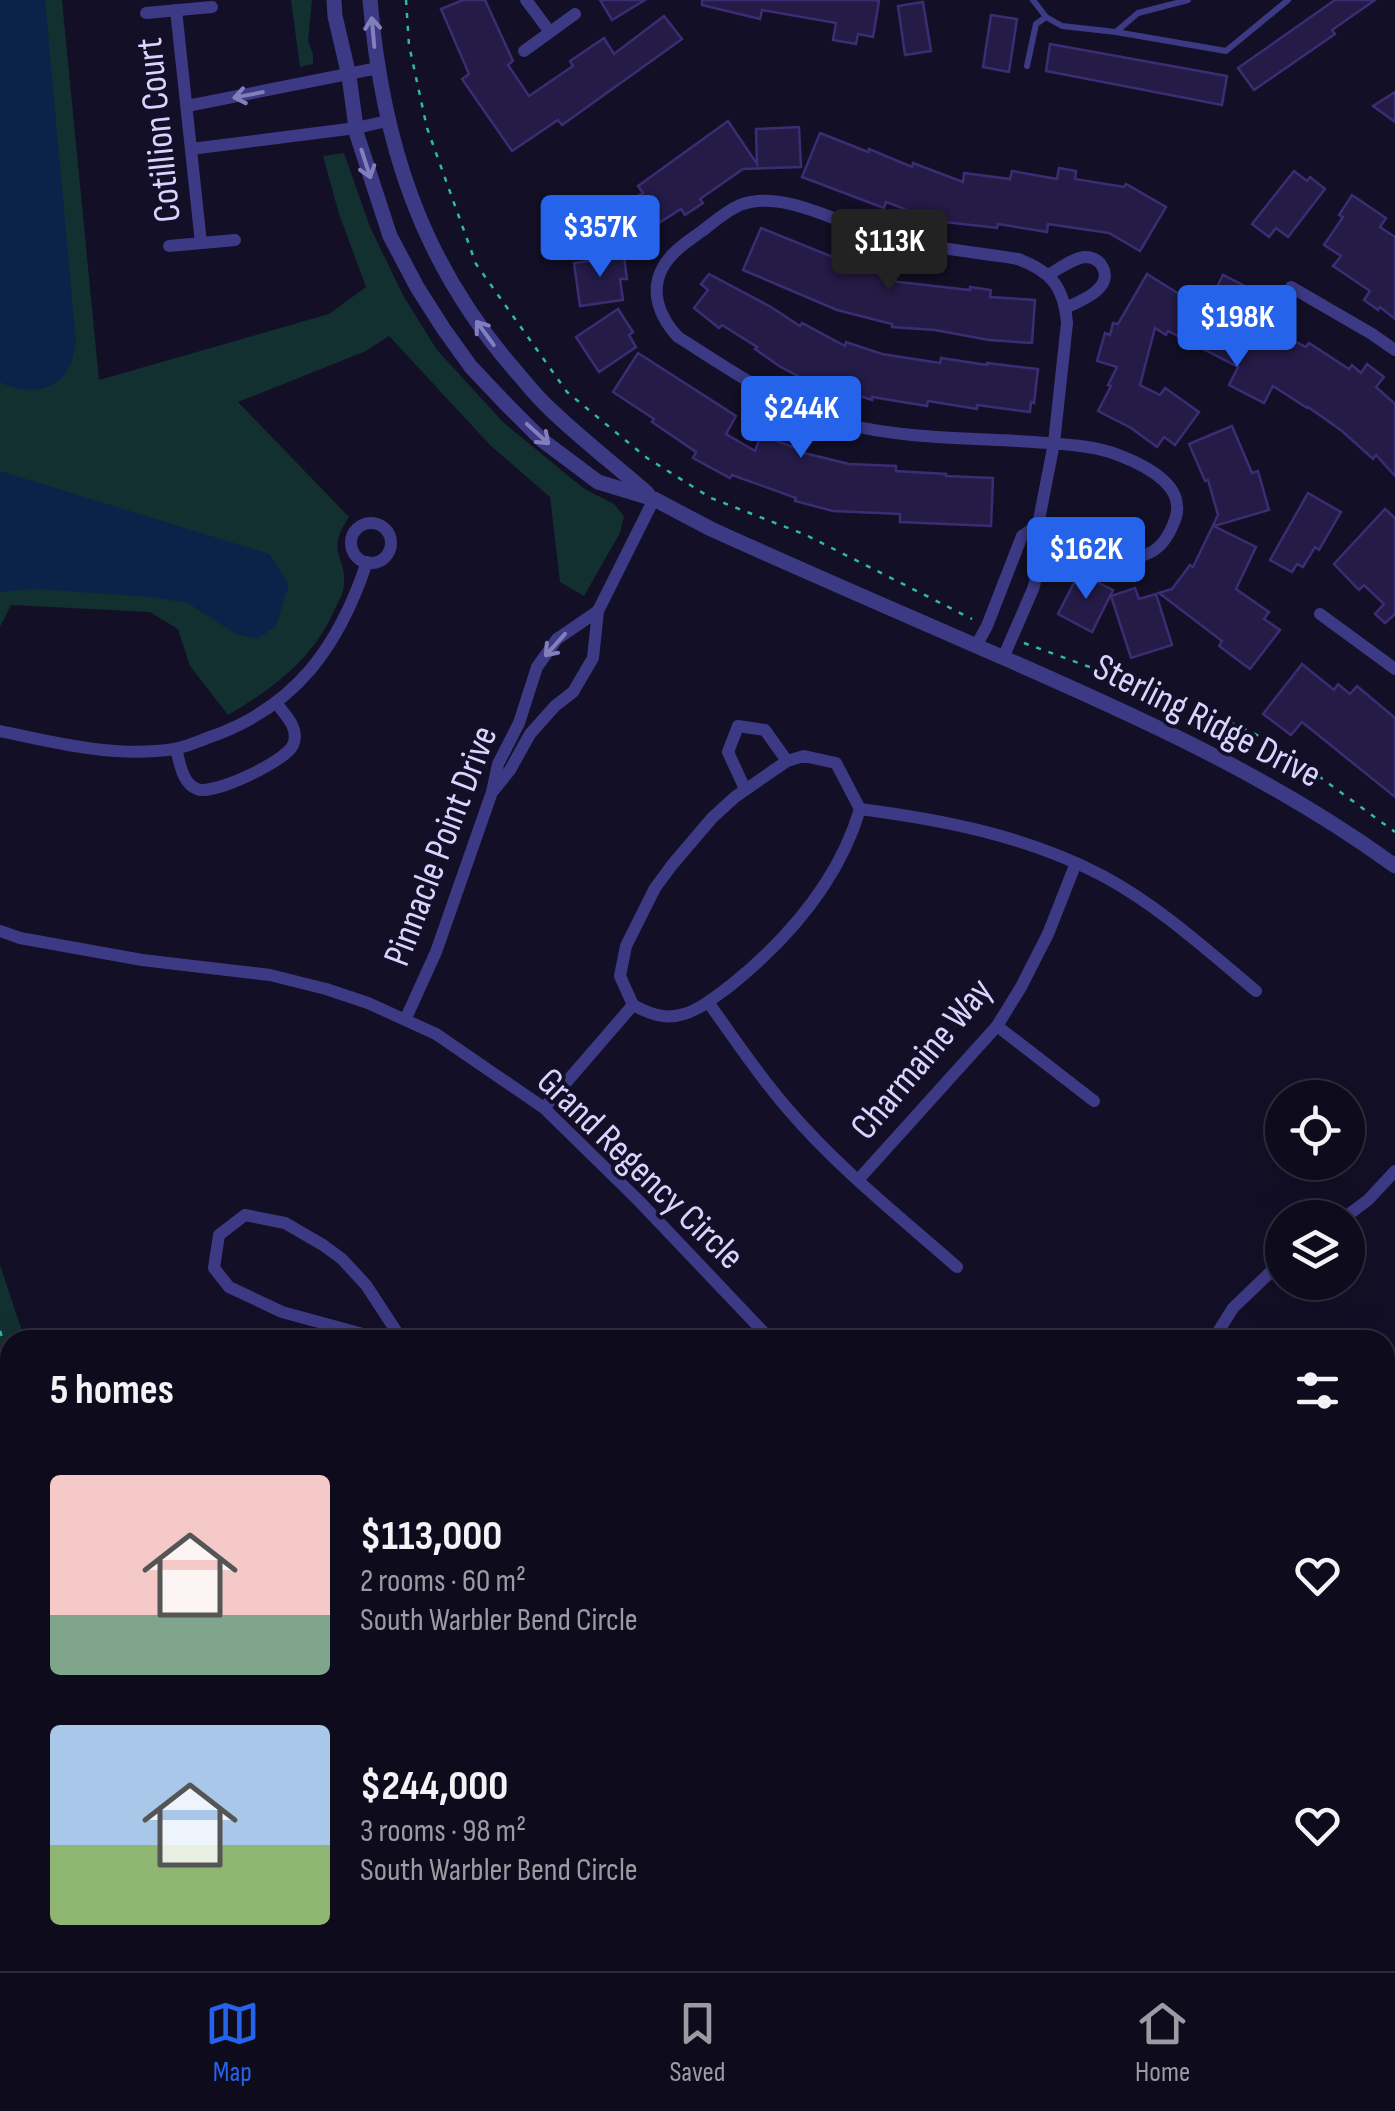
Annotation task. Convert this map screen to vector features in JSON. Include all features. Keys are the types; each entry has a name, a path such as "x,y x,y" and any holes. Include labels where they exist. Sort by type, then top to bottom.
{"street":[{"name":"Sterling Ridge Drive","path":"334,0 356,128 390,236 417,287 471,367 542,440 598,482 654,499 710,529 1207,750 1309,808 1395,866"},
{"name":"Sterling Ridge Drive","path":"370,0 387,120 403,178 444,271 485,336 547,406 654,499"},
{"path":"526,0 550,32"},
{"name":"Cotillion Court","path":"146,12 212,7"},
{"name":"Cotillion Court","path":"176,10 201,243"},
{"path":"524,51 576,14"},
{"path":"187,106 378,68"},
{"path":"191,148 356,128 387,120"},
{"path":"1003,658 1033,589 1044,547 1038,525 1054,444 1066,341 1066,308 1060,290 1048,275 1018,259 870,234 782,202 744,204 673,252 659,274 656,292 665,324 678,337 784,401 848,425 892,432 1054,444 1109,452 1152,471 1170,486 1177,500 1177,514 1169,535 1158,548 1138,556 1038,525"},
{"name":"Cotillion Court","path":"169,246 235,240"},
{"path":"1048,275 1081,258 1091,257 1099,262 1104,282 1098,291 1066,308"},
{"path":"1291,287 1395,350"},
{"name":"Pinnacle Point Drive","path":"530,694 555,706 573,692 593,658 598,611 654,499"},
{"path":"976,646 1022,536 1038,525"},
{"path":"0,731 126,751 176,749 227,731 277,704 310,671 338,632 367,562"},
{"name":"Pinnacle Point Drive","path":"406,1018 436,952 492,792 498,764 520,723 537,668 556,639 598,611"},
{"path":"1320,614 1395,669"},
{"path":"176,749 185,779 194,788 207,792 249,776 286,755 294,744 296,730 277,704"},
{"path":"492,792 530,734 555,706"},
{"path":"745,790 728,752 738,726 764,730 787,761"},
{"path":"804,756 836,763 860,809 855,827 830,874 795,924 762,960 708,1002 683,1014 657,1017 633,1006 620,976 626,946 672,865 712,818 745,790 787,761 804,756"},
{"path":"860,809 983,830 1076,863 1170,920 1256,990"},
{"name":"Charmaine Way","path":"858,1180 997,1026 1048,934 1076,863"},
{"name":"Grand Regency Circle","path":"0,931 142,960 270,975 326,988 406,1018 544,1108 762,1330"},
{"path":"708,1002 788,1110 858,1180 957,1267"},
{"path":"544,1108 633,1006"},
{"path":"997,1026 1094,1100"},
{"path":"1365,1202 1395,1171"},
{"path":"348,1330 282,1312 230,1286 214,1268 218,1235 245,1214 285,1223 342,1259 366,1285 395,1330"},
{"path":"1219,1330 1233,1308 1265,1277"}],"lane":[{"path":"1033,0 1046,17 1062,26 1226,51 1288,0"},
{"path":"1116,32 1138,13 1188,0"},
{"path":"1027,66 1036,24 1046,17"}],"path":[{"path":"406,0 409,45 427,128 476,264 568,392 646,458 712,498 806,535 987,626"},
{"path":"1012,637 1191,704 1272,742 1395,832"}],"green space":[{"path":"0,0 62,0 99,380 329,314 366,287 323,156 344,153 370,227 404,297 437,350 503,422 583,488 614,504 624,516 620,533 584,596 560,582 550,497 491,446 389,336 366,351 238,402 349,517 338,540 344,579 341,596 314,645 275,684 228,715 190,666 178,629 150,612 11,605 0,627"},
{"path":"291,0 312,0 308,41 313,64 300,67"},
{"path":"0,1265 22,1330 0,1330"}],"water":[{"path":"0,0 45,0 76,342 64,375 48,386 29,390 0,382"},
{"path":"0,471 269,554 289,584 276,626 257,639 236,634 188,603 36,589 0,592"}],"building":[{"path":"463,0 485,0 513,61 508,65 529,96 573,66 570,61 604,38 614,54 664,16 682,39 562,125 558,120 512,151 462,79 469,74 441,9"},
{"path":"600,0 645,0 612,20"},
{"path":"702,0 879,1 873,37 858,34 856,44 833,40 836,23 762,10 760,19 702,5"},
{"path":"1335,0 1375,0 1332,30 1335,34 1254,90 1238,68"},
{"path":"923,2 931,51 905,55 898,6"},
{"path":"991,15 1017,19 1009,72 983,67"},
{"path":"1050,44 1227,76 1222,105 1046,71"},
{"path":"1395,92 1395,122 1373,106"},
{"path":"728,121 757,164 756,129 799,127 801,167 743,169 700,199 703,203 685,215 681,209 615,254 595,219 643,193 638,186"},
{"path":"820,133 963,182 964,173 1010,179 1012,171 1057,179 1059,168 1076,171 1075,179 1124,187 1126,184 1166,207 1140,251 1109,233 1048,224 1047,232 998,224 997,228 936,221 886,202 884,208 802,177"},
{"path":"1294,171 1325,189 1288,237 1276,228 1269,237 1252,224"},
{"path":"1352,195 1386,218 1380,227 1395,237 1395,319 1364,300 1370,291 1333,266 1341,256 1324,245"},
{"path":"761,228 855,266 892,275 890,281 970,287 991,290 990,297 1035,300 1032,343 892,327 837,310 743,270"},
{"path":"624,256 627,279 620,279 623,300 580,306 574,263"},
{"path":"709,274 800,326 802,323 845,346 846,342 882,354 940,363 941,358 1038,369 1034,403 1031,402 1030,412 928,401 927,406 872,400 817,382 815,385 779,366 722,325 719,328 694,308 708,290 701,284"},
{"path":"1147,274 1205,310 1223,275 1243,285 1233,305 1247,312 1239,328 1274,346 1280,334 1306,347 1309,343 1349,369 1352,365 1361,373 1367,364 1384,377 1376,387 1395,404 1395,476 1376,455 1373,459 1308,407 1273,386 1264,403 1229,385 1238,367 1155,328 1140,385 1160,395 1165,388 1199,412 1175,445 1164,437 1157,447 1098,411 1117,367 1097,361 1105,333 1110,335 1113,323 1118,324"},
{"path":"618,309 633,332 629,335 636,347 599,372 576,337"},
{"path":"638,353 736,416 726,434 755,451 761,435 800,452 849,464 993,478 991,526 900,522 900,514 833,511 795,501 796,498 732,475 730,478 693,458 696,452 613,392"},
{"path":"1232,426 1252,473 1258,471 1269,510 1214,526 1256,547 1236,589 1269,612 1264,619 1280,630 1250,669 1219,646 1222,641 1159,593 1172,589 1190,565 1193,567 1218,515 1208,480 1205,481 1189,444"},
{"path":"1308,493 1341,512 1319,550 1315,547 1303,567 1297,564 1292,572 1270,560"},
{"path":"1385,509 1395,518 1395,614 1385,623 1375,614 1384,604 1364,585 1359,590 1334,564"},
{"path":"1079,573 1113,590 1092,632 1058,614"},
{"path":"1135,588 1139,599 1156,594 1172,645 1131,658 1111,596"},
{"path":"1302,664 1334,690 1338,684 1350,694 1357,686 1395,718 1395,797 1302,722 1291,735 1263,714"}]}
